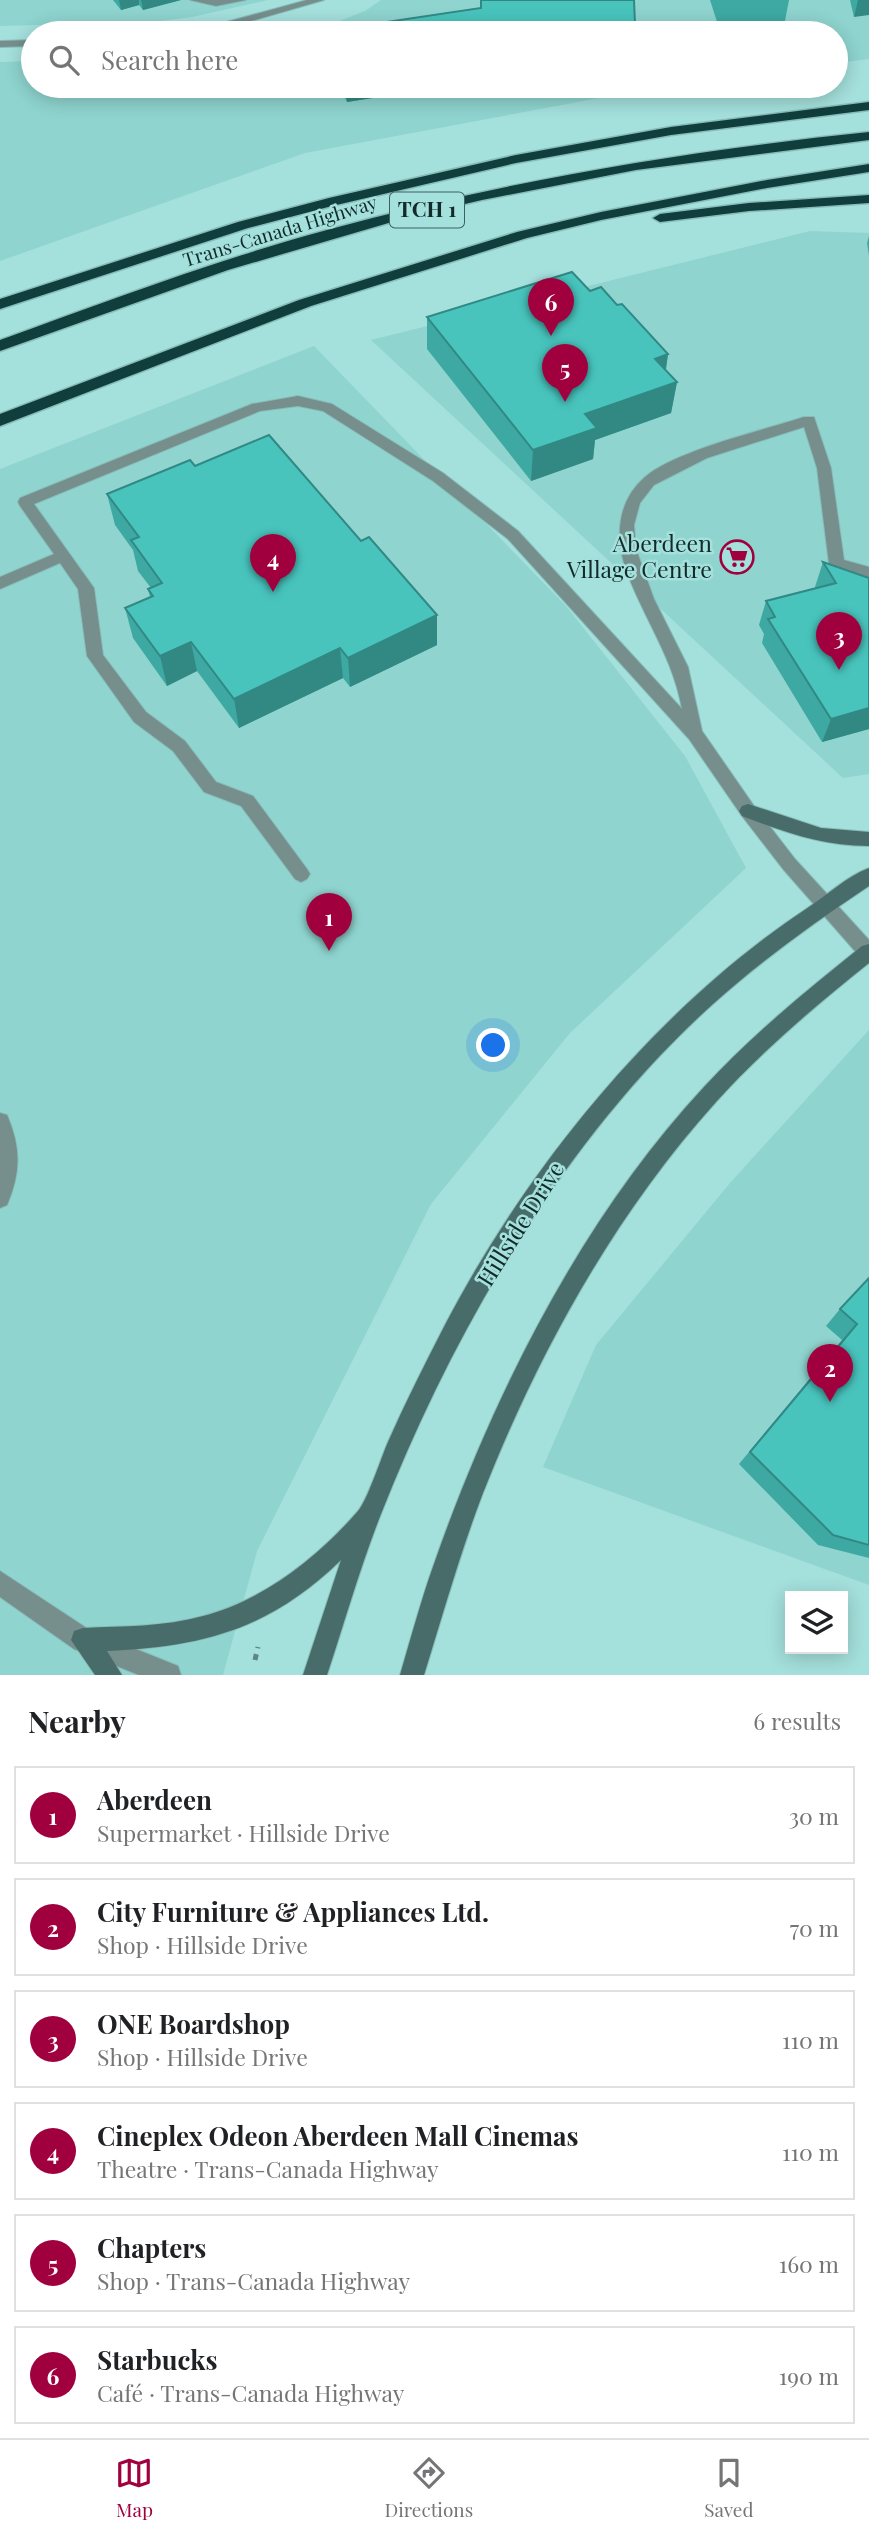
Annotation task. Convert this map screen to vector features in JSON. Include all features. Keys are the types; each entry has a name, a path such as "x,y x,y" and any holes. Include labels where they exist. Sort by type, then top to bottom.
{"highway":[{"name":"Trans-Canada Highway","path":"0,304 243,225 378,190 591,144 867,106"},
{"name":"Trans-Canada Highway","path":"0,346 254,256 409,214 606,171 791,143 869,136"},
{"path":"0,418 305,303 463,256 522,235 601,216 767,184 869,168"},
{"path":"463,256 623,223 749,207 869,199"}],"main road":[{"path":"748,811 815,836 840,840 869,839"},
{"name":"Hillside Drive","path":"315,1675 369,1514 431,1375 502,1249 565,1155 631,1073 695,1008 822,903 869,876"},
{"path":"412,1675 451,1548 505,1414 568,1294 630,1199 691,1116 751,1052 869,952"},
{"path":"83,1640 176,1634 226,1623 287,1592 322,1564 369,1514"},
{"path":"83,1640 110,1675"}],"street":[{"path":"195,0 216,4 241,0"},
{"path":"242,21 319,0"},
{"path":"0,44 21,43"},
{"path":"301,874 247,801 210,787 179,746 140,717 95,656 86,588 25,502 257,407 298,401 327,407 438,477 513,535 695,734 748,811 822,903 869,952"},
{"path":"695,734 681,668 632,569 626,539 629,514 636,498 650,481 682,463 809,420 824,468 837,564 869,573"},
{"path":"0,583 63,556"},
{"path":"0,1122 10,1144 10,1172 0,1198"},
{"path":"0,1583 83,1640 169,1675"}],"path":[{"path":"255,1660 258,1647"}],"shaded area":[{"path":"0,0 268,0 192,17 160,21 21,21 21,25 0,26"},
{"path":"381,0 869,0 869,59 848,62 848,21 339,21 365,11"},
{"path":"21,61 21,98 600,98 305,153 0,261 0,62"},
{"name":"Aberdeen Village Centre","path":"810,231 869,233 869,774 843,778 371,340"},
{"path":"314,346 566,606 685,756 746,868 570,1033 431,1204 257,1551 223,1675 0,1675 0,469"},
{"path":"869,1030 869,1585 543,1467 596,1345 730,1183"}],"building":[{"path":"481,0 634,0 635,21 393,21 481,8"},
{"path":"572,272 590,291 601,287 617,305 622,304 668,354 655,359 677,382 585,414 597,428 533,450 427,317"},
{"path":"269,435 361,541 369,537 437,615 348,658 340,648 234,699 191,642 160,656 125,608 153,596 148,589 162,583 131,540 139,537 107,494 190,460 195,466"},
{"path":"823,562 869,578 869,708 831,719 768,619 775,617 766,601 836,583"},
{"path":"869,1278 869,1545 833,1535 750,1452 857,1324 840,1309"}],"place":[{"name":"Starbucks","path":"551,336"},
{"name":"Chapters","path":"565,402"},
{"name":"Aberdeen Village Centre","path":"737,557"},
{"name":"Cineplex Odeon Aberdeen Mall Cinemas","path":"273,592"},
{"name":"ONE Boardshop","path":"839,670"},
{"name":"Aberdeen","path":"329,951"},
{"name":"City Furniture & Appliances Ltd.","path":"830,1402"}]}
